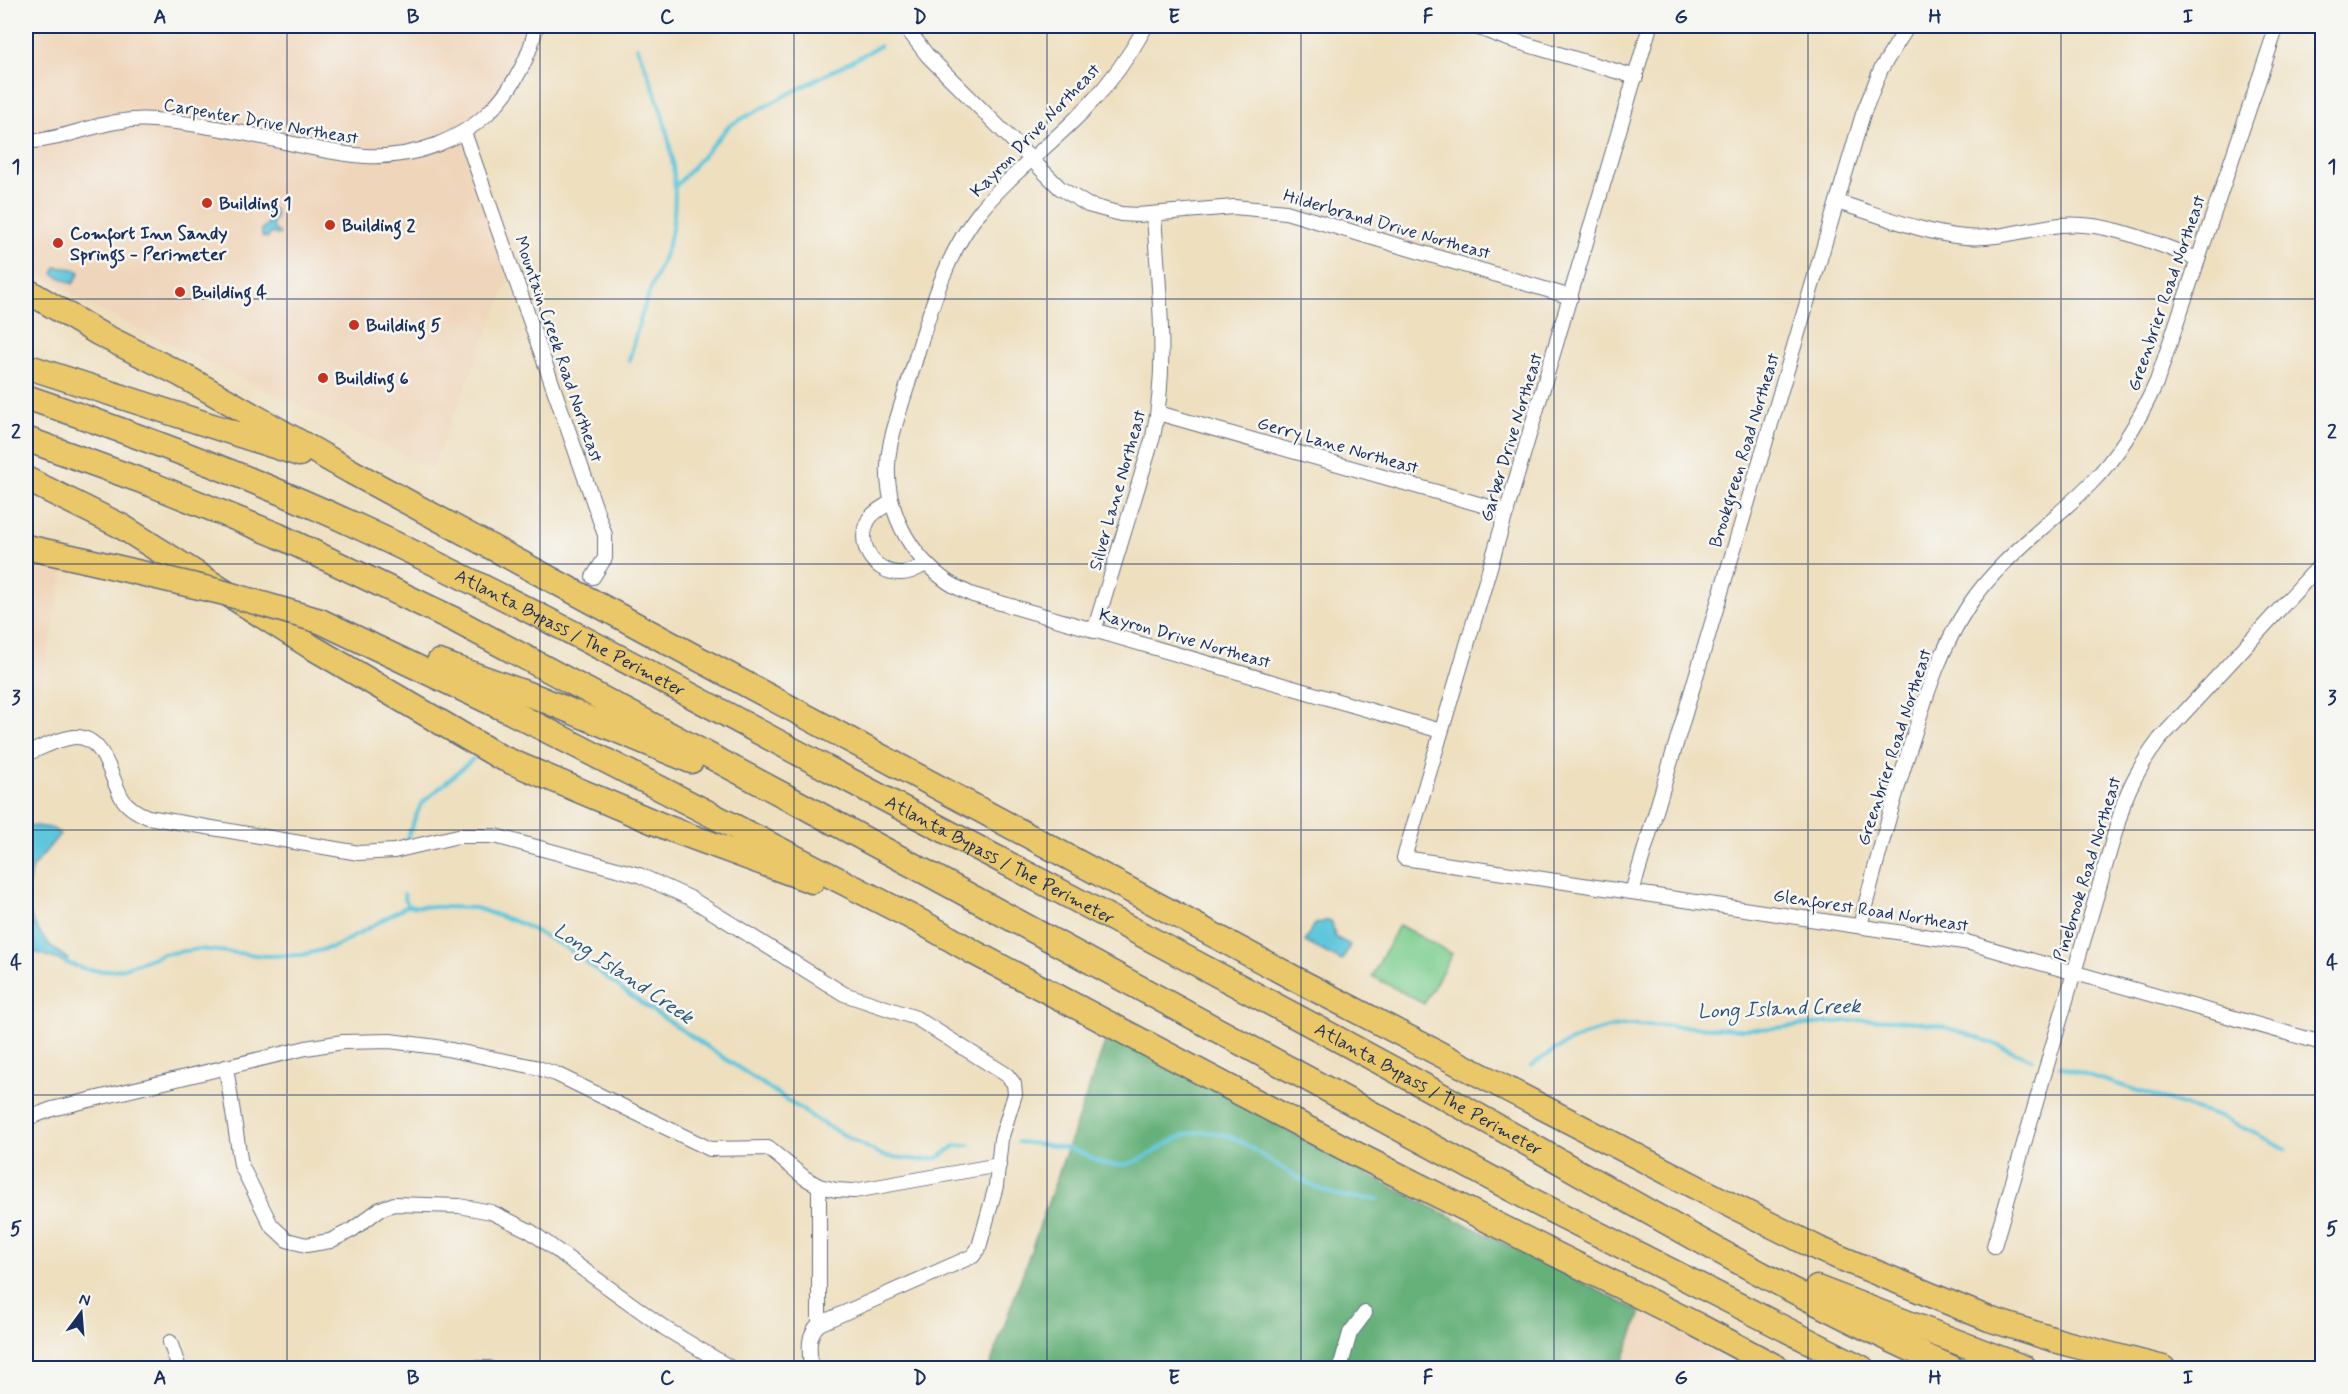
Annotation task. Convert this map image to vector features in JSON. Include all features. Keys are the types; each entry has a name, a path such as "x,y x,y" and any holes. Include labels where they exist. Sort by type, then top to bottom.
{"highway":[{"path":"26,290 98,333 189,379 352,472 1294,978 1731,1205 1819,1249 1989,1319 2066,1343 2153,1366 2178,1368"},
{"path":"26,366 224,428 352,472"},
{"name":"Atlanta Bypass / The Perimeter","path":"26,397 106,424 231,472 356,525 465,578 646,671 1385,1065 1784,1287 1879,1336 1952,1368"},
{"path":"26,439 206,506 346,567 455,620 1537,1203 1862,1368"},
{"path":"26,479 121,526 310,646 500,757 668,828 923,923"},
{"path":"26,547 221,592 320,621 502,684 798,803"},
{"path":"320,621 511,711 629,774 923,923 975,953 1352,1152 1770,1365"},
{"path":"1674,1225 1844,1299 2025,1368"}],"street":[{"name":"Carpenter Drive Northeast","path":"26,142 59,137 115,120 152,120 228,130 350,156 394,157 417,152 464,132 482,118 508,90 527,56 536,26"},
{"name":"Hilderbrand Drive Northeast","path":"905,26 927,55 1060,188 1088,205 1121,214 1154,214 1234,207 1286,212 1571,297"},
{"name":"Kayron Drive Northeast","path":"1146,26 1119,70 1088,107 1002,186 977,216 957,246 940,282 891,443 888,472 891,502 904,535 926,564 947,582 973,595 1442,731"},
{"path":"1474,26 1505,38 1636,77"},
{"name":"Garber Drive Northeast","path":"1404,858 1650,26"},
{"name":"Brookgreen Road Northeast","path":"1632,892 1866,105 1881,69 1908,26"},
{"name":"Greenbrier Road Northeast","path":"1860,926 1892,802 1931,680 1948,641 1969,605 1995,572 2018,548 2090,484 2129,436 2157,381 2277,26"},
{"name":"Mountain Creek Road Northeast","path":"464,132 605,535 605,558 593,577"},
{"path":"1837,202 1940,233 1965,237 1998,237 2059,225 2097,226 2124,232 2198,259"},
{"name":"Silver Lane Northeast","path":"1094,631 1153,437 1158,413 1160,324 1154,214"},
{"name":"Gerry Lane Northeast","path":"1158,413 1507,512"},
{"path":"891,502 876,511 868,520 864,541 872,561 881,568 903,574 926,564"},
{"name":"Pinebrook Road Northeast","path":"1994,1246 2124,802 2140,765 2159,740 2322,563"},
{"path":"2313,573 2322,584"},
{"path":"26,754 64,739 77,737 88,740 98,747 103,755 123,800 135,812 148,817 359,854 394,851 458,836 495,836 639,875 690,898 844,994 916,1018 1007,1075 1014,1084 1015,1094 1001,1139 999,1166 979,1246 973,1256 819,1324 813,1330 810,1338 811,1368"},
{"name":"Glenforest Road Northeast","path":"1404,858 1970,943 2322,1043"},
{"path":"26,1119 52,1109 306,1048 344,1042 390,1041 437,1047 535,1067 556,1074 710,1149 768,1148 819,1186 837,1190 854,1191 999,1166"},
{"path":"226,1067 241,1165 271,1225 286,1240 306,1245 330,1240 352,1230 380,1209 394,1204 459,1206 491,1212 530,1231 666,1329 731,1368"},
{"path":"819,1186 819,1324"},
{"path":"1340,1368 1350,1333 1365,1313"},
{"path":"170,1342 179,1368"},
{"path":"469,1368 489,1368"}],"shaded area":[{"path":"26,26 540,26 530,67 465,147 516,262 432,469 90,306 26,265"},
{"path":"26,563 65,569 26,760"},
{"path":"1641,1312 1682,1332 1737,1368 1620,1368"}],"green space":[{"path":"1399,925 1452,954 1424,1004 1372,976"},
{"path":"1110,1029 1366,1174 1641,1312 1620,1368 989,1368"}],"water":[{"path":"269,208 275,210 276,218 273,221 273,228 280,234 271,233 267,238 262,236 262,229 268,224 265,211"},
{"path":"56,267 80,272 73,284 53,274"},
{"path":"26,827 52,828 60,834 33,867 26,891"},
{"path":"26,903 41,935 68,959 64,962 26,949"},
{"path":"1328,920 1332,922 1335,937 1350,945 1342,961 1305,942 1313,925"}],"waterway":[{"path":"676,186 730,125 880,46"},
{"path":"629,361 644,308 670,239 675,190 669,141 663,117 637,47"},
{"path":"407,838 421,804 473,759"},
{"path":"404,894 407,906"},
{"name":"Long Island Creek","path":"64,962 85,969 103,971 121,969 163,954 199,949 266,956 302,955 337,946 407,906 476,908 522,924 570,950 628,994 820,1122 884,1156 920,1160 938,1158 955,1146 970,1145"},
{"name":"Long Island Creek","path":"1531,1066 1575,1039 1599,1030 1625,1025 1752,1029 1868,1020 1906,1021 1939,1026 1970,1035 2032,1059"},
{"name":"Long Island Creek","path":"2060,1066 2223,1118 2287,1149"},
{"name":"Long Island Creek","path":"1018,1142 1070,1149 1100,1162 1115,1165 1141,1159 1186,1135 1200,1132 1216,1133 1232,1137 1297,1177 1323,1190 1342,1196 1378,1199"}],"place":[{"name":"Building 1","path":"207,203"},
{"name":"Building 2","path":"330,225"},
{"name":"Comfort Inn Sandy Springs - Perimeter","path":"58,243"},
{"name":"Building 4","path":"180,292"},
{"name":"Building 5","path":"354,325"},
{"name":"Building 6","path":"323,378"}]}
